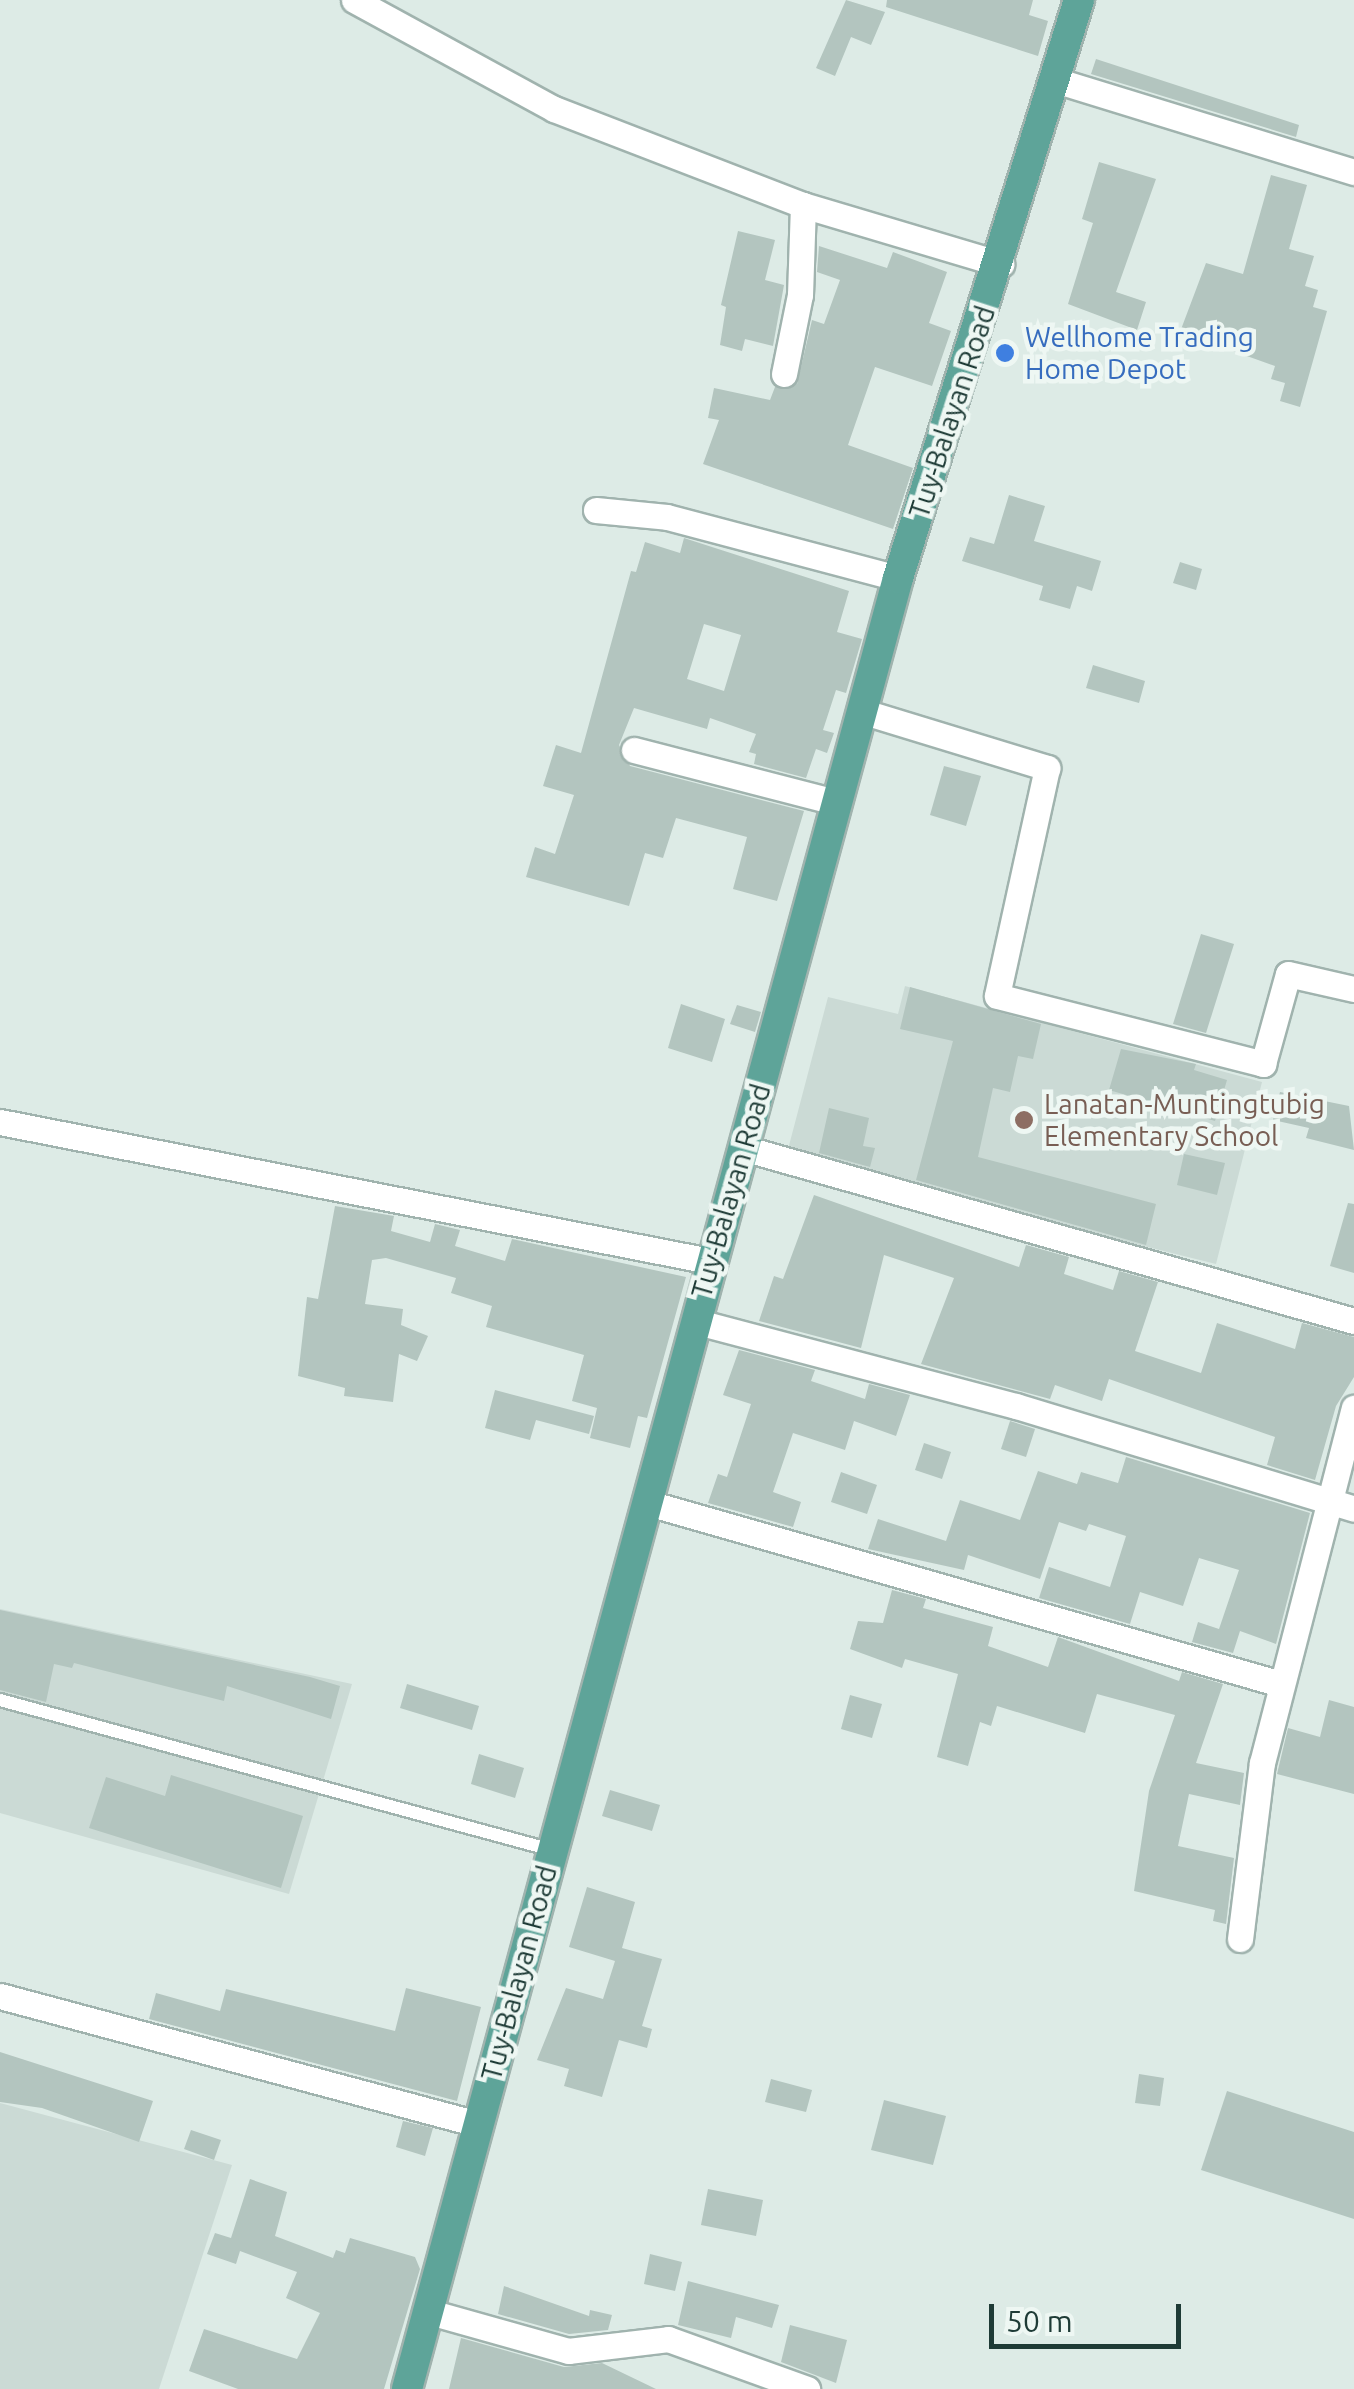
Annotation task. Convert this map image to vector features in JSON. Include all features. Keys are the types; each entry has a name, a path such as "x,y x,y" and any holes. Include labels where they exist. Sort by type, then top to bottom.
{"main road":[{"name":"Tuy-Balayan Road","path":"407,2389 898,578 1001,264 1079,0"}],"street":[{"path":"354,0 554,109 802,205 1001,264"},
{"path":"1055,80 1354,172"},
{"path":"784,374 800,295 802,205"},
{"path":"596,510 666,518 898,578"},
{"path":"861,711 1047,768 997,996 1263,1064 1288,974 1354,989"},
{"path":"634,750 835,802"},
{"path":"0,1122 710,1261"},
{"path":"743,1148 1354,1321"},
{"path":"694,1321 1016,1406 1354,1509"},
{"path":"1240,1940 1262,1763 1325,1501 1354,1408"},
{"path":"645,1502 1281,1684"},
{"path":"0,1996 479,2124"},
{"path":"426,2310 568,2351 668,2339 807,2389"}],"lane":[{"path":"0,1700 552,1850"}],"shaded area":[{"name":"Lanatan-Muntingtubig Elementary School","path":"905,986 1262,1082 1216,1264 786,1157 828,997 898,1014"},
{"path":"0,1609 352,1684 289,1894 0,1813"},
{"path":"0,2103 232,2165 159,2389 0,2389"}],"building":[{"path":"846,0 885,12 871,45 851,37 835,76 816,68"},
{"path":"887,0 1033,0 1029,15 1048,21 1038,56 886,7"},
{"path":"1096,59 1299,125 1296,137 1091,74"},
{"path":"1099,162 1156,179 1116,292 1146,302 1137,330 1068,304 1093,223 1082,219"},
{"path":"1271,175 1307,185 1289,249 1314,256 1305,286 1318,290 1313,307 1327,311 1300,407 1280,401 1285,383 1271,379 1275,366 1180,332 1206,263 1243,274"},
{"path":"738,231 775,240 765,280 784,285 773,346 745,339 742,351 720,345 726,307 721,305"},
{"path":"819,246 887,268 893,252 947,272 929,323 951,331 932,386 875,367 848,445 913,468 893,529 703,464 719,420 708,418 714,388 770,400 775,387 797,384 812,320 824,324 840,280 817,272"},
{"path":"1009,495 1045,506 1034,541 1101,561 1092,591 1077,586 1070,609 1039,600 1043,586 962,561 970,537 994,544"},
{"path":"684,538 849,591 837,632 862,639 846,693 836,690 823,730 834,733 827,753 816,749 806,778 754,764 756,754 749,752 756,734 710,718 707,729 634,708 619,745 630,766 804,811 777,901 733,889 747,837 676,818 663,858 645,853 629,906 526,877 535,847 555,854 574,795 543,786 556,745 581,753 631,571 636,572 645,542 680,553","holes":["704,624 741,635 724,691 687,679"]},
{"path":"1180,562 1202,569 1196,590 1173,583"},
{"path":"1093,665 1145,681 1139,703 1086,688"},
{"path":"944,766 981,776 966,826 930,815"},
{"path":"1201,934 1234,944 1206,1033 1173,1024"},
{"path":"910,987 1041,1024 1033,1059 1018,1056 1010,1092 993,1088 978,1157 1156,1204 1146,1245 916,1180 953,1041 900,1029"},
{"path":"681,1004 725,1019 712,1062 668,1048"},
{"path":"737,1005 761,1012 755,1032 730,1024"},
{"path":"1121,1049 1196,1064 1194,1070 1227,1080 1215,1121 1109,1090"},
{"path":"1280,1092 1349,1106 1354,1150 1306,1138 1309,1128 1273,1120"},
{"path":"829,1108 869,1118 863,1146 875,1148 870,1167 819,1153"},
{"path":"1184,1154 1225,1163 1217,1195 1177,1185"},
{"path":"814,1195 1019,1267 1026,1245 1069,1257 1064,1274 1113,1290 1119,1271 1158,1282 1135,1351 1201,1373 1217,1323 1295,1349 1302,1323 1354,1337 1354,1377 1336,1406 1315,1480 1267,1465 1275,1437 1109,1379 1102,1401 1055,1385 1050,1399 921,1364 954,1278 884,1255 861,1348 759,1321 774,1276 783,1279"},
{"path":"1348,1203 1354,1204 1354,1273 1330,1266"},
{"path":"335,1206 394,1216 391,1231 430,1242 435,1224 460,1230 455,1246 505,1261 512,1239 686,1277 647,1418 638,1416 630,1448 590,1438 597,1408 572,1401 584,1355 486,1327 492,1306 451,1293 456,1278 386,1258 372,1260 365,1304 403,1309 401,1325 428,1336 417,1361 399,1354 393,1402 344,1396 345,1388 298,1376 307,1297 318,1299"},
{"path":"739,1350 815,1370 811,1381 865,1399 869,1384 910,1395 896,1436 854,1421 845,1450 793,1433 773,1492 801,1502 793,1527 708,1503 718,1474 727,1477 751,1404 723,1395"},
{"path":"495,1390 594,1416 589,1434 536,1420 530,1440 485,1428"},
{"path":"1010,1421 1035,1429 1026,1457 1001,1449"},
{"path":"924,1443 951,1452 942,1479 915,1470"},
{"path":"1126,1457 1310,1513 1276,1644 1240,1631 1233,1653 1192,1642 1198,1622 1219,1629 1239,1570 1199,1558 1183,1606 1140,1592 1130,1624 1039,1598 1049,1567 1110,1587 1126,1536 1089,1524 1086,1531 1059,1522 1040,1579 968,1555 964,1570 868,1549 878,1519 946,1541 960,1500 1020,1520 1038,1471 1077,1484 1081,1472 1118,1483"},
{"path":"841,1472 877,1485 867,1514 831,1502"},
{"path":"892,1590 926,1599 923,1608 993,1627 988,1646 1048,1667 1058,1637 1179,1681 1182,1672 1223,1684 1196,1763 1244,1773 1240,1805 1189,1794 1178,1846 1234,1858 1226,1924 1213,1921 1215,1910 1134,1891 1149,1791 1175,1715 1097,1694 1085,1733 997,1706 991,1726 980,1722 968,1766 937,1757 958,1674 905,1659 902,1668 850,1649 858,1621 883,1623"},
{"path":"0,1610 340,1686 331,1719 227,1686 224,1701 74,1663 72,1668 54,1664 46,1702 0,1690"},
{"path":"407,1684 479,1706 472,1730 400,1708"},
{"path":"850,1695 882,1704 872,1738 841,1729"},
{"path":"1329,1700 1354,1707 1354,1794 1277,1774 1288,1728 1320,1737"},
{"path":"479,1754 524,1768 515,1798 471,1784"},
{"path":"171,1775 303,1816 281,1888 89,1828 106,1777 165,1796"},
{"path":"610,1790 660,1805 652,1831 602,1816"},
{"path":"587,1887 635,1902 622,1948 662,1959 642,2026 652,2029 647,2048 619,2040 602,2097 564,2086 569,2069 537,2060 566,1988 603,1999 615,1961 569,1947"},
{"path":"406,1988 481,2007 457,2101 149,2019 156,1993 220,2011 226,1989 395,2031"},
{"path":"0,2052 153,2101 139,2142 42,2108 0,2102"},
{"path":"1139,2074 1164,2078 1160,2106 1135,2103"},
{"path":"771,2079 812,2090 806,2112 765,2102"},
{"path":"1227,2091 1354,2132 1354,2219 1201,2170"},
{"path":"884,2100 946,2116 933,2165 871,2150"},
{"path":"403,2121 433,2128 425,2156 396,2147"},
{"path":"191,2130 221,2140 214,2160 184,2149"},
{"path":"250,2179 287,2192 275,2236 333,2258 336,2250 345,2253 350,2238 415,2257 420,2269 384,2389 238,2389 189,2371 204,2329 297,2359 320,2313 286,2298 297,2272 240,2251 236,2264 207,2254 215,2233 231,2238"},
{"path":"708,2189 763,2200 756,2236 701,2225"},
{"path":"650,2254 682,2262 675,2291 644,2284"},
{"path":"688,2281 779,2305 772,2328 736,2317 731,2338 678,2325"},
{"path":"504,2286 589,2316 590,2310 612,2315 608,2330 569,2334 498,2314"},
{"path":"790,2325 847,2340 836,2383 781,2362"},
{"path":"461,2338 564,2367 602,2363 656,2389 449,2389"}],"place":[{"name":"Wellhome Trading Home Depot","path":"1005,353"},
{"name":"Lanatan-Muntingtubig Elementary School","path":"1024,1120"}]}
